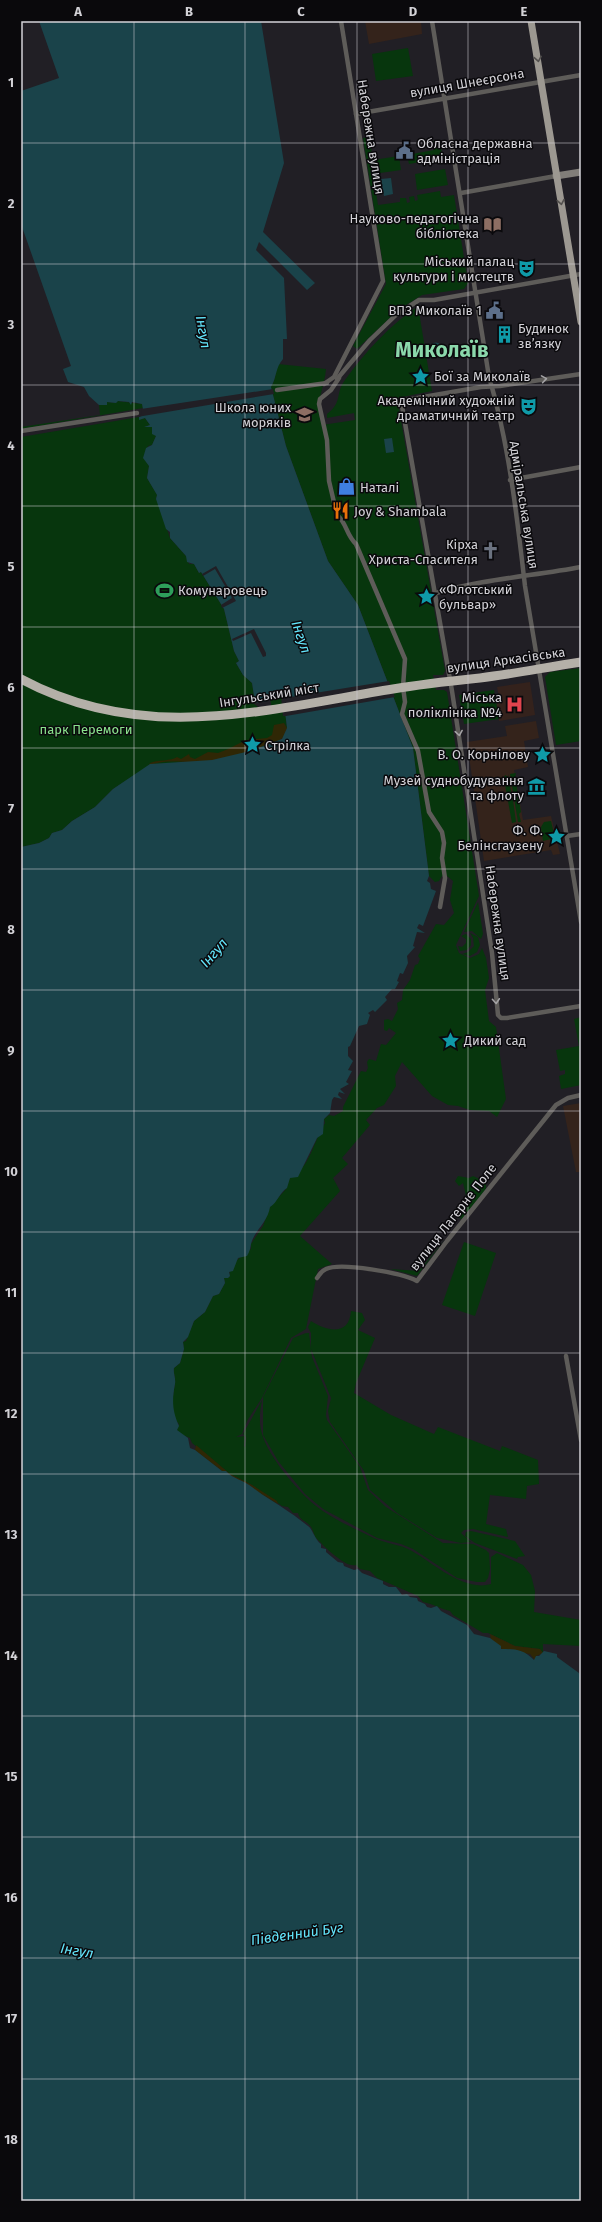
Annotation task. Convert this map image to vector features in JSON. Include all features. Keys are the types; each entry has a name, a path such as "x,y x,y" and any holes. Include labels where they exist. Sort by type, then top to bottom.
{"highway":[{"name":"вулиця Аркасівська","path":"434,683 581,662"},
{"name":"Інгульський міст","path":"21,679 68,700 106,711 158,718 206,718 434,683"}],"main road":[{"path":"531,21 556,176 577,275 581,322"}],"street":[{"name":"Набережна вулиця","path":"324,384 334,377 383,281 341,21"},
{"name":"Адміральська вулиця","path":"432,21 475,293 510,480 524,576 581,922"},
{"name":"вулиця Шнеєрсона","path":"356,114 581,76"},
{"path":"460,193 581,172"},
{"path":"440,907 445,878 442,858 444,843 442,832 429,812 418,751 402,714 405,702 403,687 404,659 356,544 349,538 341,518 337,515 328,481 327,440 319,404 320,399 331,390 339,378 385,325 409,306 424,299 434,300 577,275"},
{"path":"492,386 581,374"},
{"path":"277,390 324,384 339,378"},
{"name":"Набережна вулиця","path":"492,386 483,386 406,400 402,404 436,592 450,681 492,959 497,1010 501,1018 581,1006"},
{"path":"21,431 137,413"},
{"path":"510,480 581,467"},
{"path":"436,592 581,567"},
{"path":"567,836 581,834"},
{"name":"вулиця Лагерне Поле","path":"318,1278 321,1271 332,1267 389,1271 406,1275 418,1281 446,1240 556,1105 568,1098 581,1095"},
{"path":"566,1356 581,1440"}],"shaded area":[{"path":"365,21 421,21 422,34 369,44"},
{"name":"Міська поліклініка №4","path":"530,682 535,715 499,721 496,699 499,697 497,687"},
{"path":"536,721 539,738 524,741 528,767 514,770 523,820 551,816 560,854 553,855 551,850 484,861 467,742 507,736 505,726"},
{"path":"581,1103 581,1172 576,1172 563,1106"}],"green space":[{"path":"408,48 413,76 376,81 372,54"},
{"path":"369,137 373,160 399,156 401,170 373,174 378,205 400,202 400,198 406,198 407,203 410,202 409,197 414,196 415,201 418,200 417,195 440,191 441,197 454,195 468,283 464,289 422,295 398,310 357,349 353,346 386,284 363,138"},
{"path":"439,140 443,158 409,164 407,155 434,150 432,141"},
{"path":"445,169 448,185 417,190 415,174"},
{"path":"418,306 432,391 397,398 445,671 443,675 433,675 436,690 444,690 447,692 479,896 456,945 459,953 470,958 479,954 482,948 486,958 489,978 485,990 489,1021 496,1027 506,1099 497,1117 489,1111 470,1110 458,1106 448,1105 432,1096 402,1062 395,1076 396,1086 384,1105 377,1108 366,1120 370,1125 342,1158 348,1164 333,1178 340,1191 300,1236 332,1264 318,1269 306,1329 291,1338 262,1398 247,1421 242,1434 236,1437 245,1436 243,1434 262,1400 260,1427 268,1448 280,1468 302,1493 316,1506 340,1521 374,1538 407,1549 449,1575 470,1584 491,1584 491,1557 497,1553 523,1565 531,1575 535,1591 534,1612 581,1620 581,1646 543,1644 543,1653 540,1649 515,1646 488,1633 483,1633 453,1615 450,1611 423,1602 418,1596 377,1578 370,1571 360,1569 356,1565 346,1563 335,1556 316,1538 311,1527 300,1518 298,1513 293,1513 288,1507 282,1506 252,1485 230,1474 192,1443 190,1438 180,1434 177,1430 179,1424 173,1410 175,1382 174,1368 180,1363 184,1349 183,1342 186,1341 194,1321 205,1312 213,1296 219,1294 225,1283 224,1278 228,1278 230,1276 233,1265 240,1257 251,1249 251,1244 263,1226 270,1207 286,1189 290,1178 297,1174 307,1161 325,1123 324,1119 329,1115 334,1116 343,1111 343,1107 361,1071 366,1072 368,1068 367,1062 369,1059 376,1061 381,1044 386,1045 396,1033 389,1028 387,1031 384,1030 384,1020 388,1019 392,1021 398,1009 397,1003 402,1000 403,990 410,980 415,965 418,964 420,959 418,956 436,924 444,925 454,913 450,900 453,881 447,876 442,876 439,881 435,882 429,876 413,748 358,605 328,561 286,446 271,387 275,379 278,364 326,369 319,403 322,425 355,420 354,413 327,418 327,414 335,405 342,385 361,359 397,322","holes":["245,1436 246,1437 245,1447 244,1446"]},
{"path":"117,401 142,404 143,408 21,429 21,427 100,415 99,405 106,405 107,402 116,403"},
{"name":"парк Перемоги","path":"139,417 139,420 145,418 150,425 145,427 152,427 156,436 152,445 148,446 144,458 149,466 147,478 158,496 156,497 170,538 186,556 189,564 194,564 199,573 201,572 224,609 234,651 239,661 236,663 243,675 252,683 255,702 283,694 287,728 269,745 144,769 113,789 95,807 72,821 62,830 52,833 49,838 39,843 21,847 21,437"},
{"path":"581,668 581,741 556,745 545,677 550,672"},
{"path":"494,690 499,719 464,724 459,695"},
{"path":"516,773 514,781 516,782 521,812 519,814 521,822 518,822 510,774"},
{"path":"508,774 516,822 512,823 504,779 505,775 508,777"},
{"path":"551,821 555,838 543,841 541,827 544,822"},
{"path":"478,902 483,934 481,939 472,931 464,932"},
{"path":"470,933 478,937 480,945 477,952 470,956 462,954 468,952 474,946 473,938"},
{"path":"466,934 471,939 471,945 467,950 460,951 458,946 462,947 466,943 466,939 461,936"},
{"path":"581,1017 581,1085 561,1089 559,1076 565,1074 565,1070 560,1071 556,1050 579,1046 574,1019"},
{"path":"458,1176 469,1178 473,1176 486,1182 486,1189 462,1219 457,1217 468,1204 463,1183 459,1186 455,1181"},
{"path":"445,1239 417,1276 390,1269 419,1271"},
{"path":"464,1242 496,1253 475,1316 442,1305"},
{"path":"351,1311 362,1313 365,1320 358,1330 375,1338 356,1383 354,1393 391,1415 434,1434 438,1427 500,1451 502,1446 538,1460 539,1484 527,1486 526,1499 490,1495 486,1524 506,1529 508,1537 473,1529 464,1530 461,1533 471,1542 461,1543 437,1538 397,1513 370,1490 364,1471 330,1422 328,1411 331,1398 311,1349 311,1333 308,1327 311,1321 317,1325 336,1330 346,1325"},
{"path":"309,1333 312,1357 328,1396 326,1415 327,1420 360,1467 368,1490 386,1507 443,1543 473,1544 486,1550 489,1553 490,1569 488,1578 485,1582 457,1578 413,1549 401,1544 377,1538 323,1509 305,1494 278,1461 263,1435 263,1397 293,1338"},
{"path":"471,1531 515,1541 525,1556 518,1557 517,1559 475,1543 465,1536 466,1532"}],"sand":[{"name":"Стрілка","path":"284,723 287,728 284,737 255,751 208,761 164,762 147,768 150,763 153,762 177,757 181,759 189,754 190,757 195,759 208,752 218,753 246,740 267,738 272,735 274,725"},
{"path":"196,1445 230,1474 252,1485 277,1501 278,1504 222,1471 195,1450"},
{"path":"490,1634 515,1646 540,1649 543,1653 536,1656 535,1660 530,1654 503,1650 491,1639"}],"water":[{"path":"39,21 261,21 284,163 263,232 315,283 307,290 259,242 256,250 284,278 287,339 283,339 283,359 280,362 271,387 286,446 328,561 358,605 413,748 429,876 427,881 430,883 431,889 436,891 423,926 419,924 417,928 425,933 417,932 413,946 415,947 407,956 408,963 403,974 400,973 397,981 399,982 395,989 392,989 385,997 387,1000 375,1012 373,1010 368,1013 370,1015 367,1024 359,1026 350,1046 348,1047 348,1056 353,1061 348,1070 352,1071 346,1082 349,1084 340,1089 345,1094 339,1092 338,1095 342,1099 334,1097 332,1100 330,1113 324,1119 323,1134 317,1138 298,1177 290,1178 287,1188 270,1207 267,1217 253,1239 247,1256 238,1258 233,1271 229,1272 230,1276 228,1278 224,1278 225,1283 219,1294 213,1296 205,1312 194,1321 188,1337 183,1342 184,1349 180,1363 174,1368 174,1410 179,1426 177,1430 188,1438 190,1448 195,1450 222,1471 226,1471 249,1485 296,1517 309,1527 321,1544 321,1548 326,1549 326,1552 338,1562 343,1563 344,1566 354,1570 358,1569 362,1573 383,1581 383,1584 389,1587 396,1587 402,1595 407,1594 410,1597 417,1598 418,1601 425,1604 427,1607 431,1608 437,1606 441,1611 467,1625 474,1634 490,1638 501,1646 501,1649 519,1650 534,1660 536,1656 539,1656 544,1651 557,1654 557,1657 581,1676 581,2201 21,2201 21,847 39,843 49,838 52,833 62,830 72,821 95,807 113,789 150,764 212,760 250,751 282,739 287,728 283,695 268,697 270,710 255,702 252,683 243,675 236,663 239,661 234,651 224,609 201,572 199,573 194,564 187,562 186,556 170,538 170,532 166,529 156,499 157,495 147,478 149,466 143,458 146,448 152,445 156,436 152,434 152,427 144,427 150,425 145,418 139,420 139,417 144,415 142,404 132,402 131,405 129,402 118,401 116,403 107,402 107,405 99,405 89,396 84,387 68,382 63,369 71,366 21,224 21,91 59,78"},
{"path":"391,178 393,194 384,196 381,179"},
{"path":"436,342 440,344 442,348 440,352 436,354 432,352 430,348 432,344"},
{"path":"392,438 394,452 386,453 384,439"}],"pier":[{"path":"273,389 274,394 137,417 142,414 141,409"},
{"path":"216,566 236,601 222,608 221,605 232,598 215,569 203,576 202,574"},
{"path":"254,629 266,653 266,656 263,657 251,633 233,641 232,639"},
{"path":"389,681 395,697 286,716 283,716 281,697 270,698 272,710 258,707 253,703 268,701 268,697 283,694 284,698"}],"place":[{"name":"Обласна державна адміністрація","path":"404,150"},
{"name":"Науково-педагогічна бібліотека","path":"492,225"},
{"name":"Міський палац культури і мистецтв","path":"527,268"},
{"name":"ВПЗ Миколаїв 1","path":"495,310"},
{"name":"Будинок зв’язку","path":"505,335"},
{"name":"Бої за Миколаїв","path":"421,376"},
{"name":"Академічний художній драматичний театр","path":"528,407"},
{"name":"Школа юних моряків","path":"304,414"},
{"name":"Наталі","path":"347,487"},
{"name":"Joy & Shambala","path":"341,511"},
{"name":"Кірха Христа-Спасителя","path":"491,551"},
{"name":"Комунаровець","path":"165,590"},
{"name":"«Флотський бульвар»","path":"426,596"},
{"name":"Міська поліклініка №4","path":"515,704"},
{"name":"Стрілка","path":"252,745"},
{"name":"В. О. Корнілову","path":"543,754"},
{"name":"Музей суднобудування та флоту","path":"537,787"},
{"name":"Ф. Ф. Белінсгаузену","path":"556,837"},
{"name":"Дикий сад","path":"451,1040"}],"district":[{"name":"Миколаїв","path":"442,350"}],"water label":[{"name":"Інгул","path":"203,332"},
{"name":"Інгул","path":"301,637"},
{"name":"Інгул","path":"214,953"},
{"name":"Південний Буг","path":"297,1934"},
{"name":"Інгул","path":"77,1951"}]}
